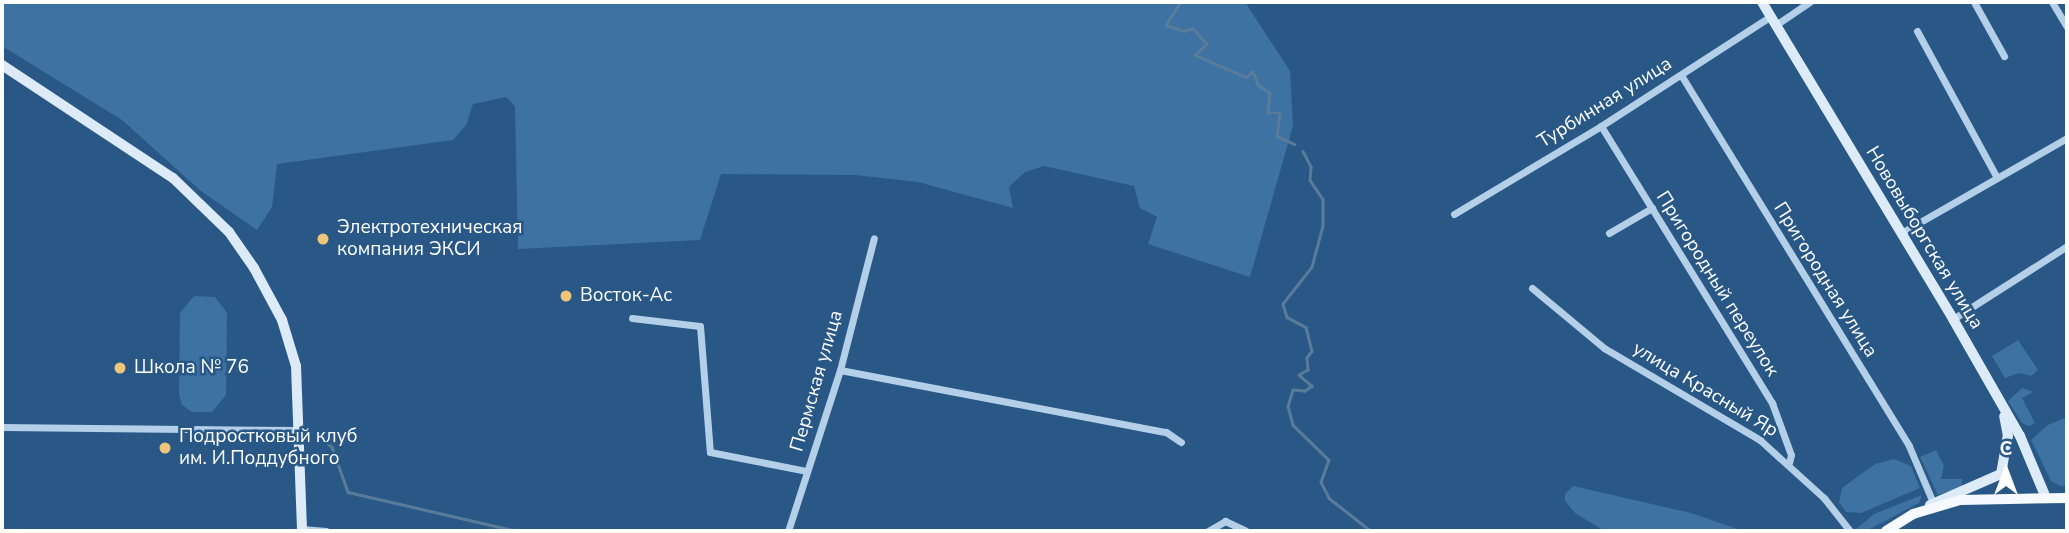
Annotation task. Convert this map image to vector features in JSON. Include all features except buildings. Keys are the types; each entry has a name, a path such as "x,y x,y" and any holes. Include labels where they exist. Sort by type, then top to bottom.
{"main road":[{"path":"1886,531 1934,505 1984,498 2067,498"}],"street":[{"name":"Нововыборгская улица","path":"1762,2 1953,319 2035,467 2046,498"},
{"name":"Турбинная улица","path":"1454,214 1681,75 1810,2"},
{"path":"1974,2 2004,56"},
{"path":"2052,2 2067,27"},
{"path":"1917,31 1996,176"},
{"path":"2,65 173,178 229,232 282,320 296,366 301,430 302,530 326,531"},
{"name":"Пригородная улица","path":"1681,75 1909,446 1934,505"},
{"name":"Пригородный переулок","path":"1601,126 1780,417 1791,455 1789,463"},
{"path":"1901,233 1996,176 2067,138"},
{"path":"1609,233 1651,208"},
{"name":"Пермская улица","path":"788,531 840,370 874,238"},
{"path":"1953,319 2067,246"},
{"name":"улица Красный Яр","path":"1532,288 1604,348 1738,425 1789,463 1850,531"},
{"path":"632,318 700,326 710,452 807,471"},
{"path":"840,370 1166,432 1181,442"},
{"path":"1934,505 2001,474 2008,436 1997,397"},
{"path":"2,427 301,430"},
{"path":"1208,531 1225,521 1246,531"}],"shaded area":[{"path":"2,2 1245,2 1290,71 1293,126 1250,277 1148,244 1157,217 1140,208 1134,186 1044,166 1025,172 1009,187 1013,208 918,182 855,175 721,174 700,240 518,249 515,106 506,97 473,104 466,125 453,140 277,164 272,207 257,230 201,191 122,120 2,46"},
{"path":"194,296 215,297 227,313 226,395 212,412 192,412 182,405 179,394 180,313"},
{"path":"2018,340 2038,370 2031,376 2019,373 2005,378 1992,356"},
{"path":"2022,388 2033,392 2022,398 2035,423 2029,426 2022,423 2008,401"},
{"path":"2067,417 2067,486 2060,486 2051,481 2031,440 2048,425"},
{"path":"1936,450 1944,466 1941,479 1962,479 1962,487 1938,495 1920,457"},
{"path":"1894,459 1911,466 1920,488 1861,513 1846,512 1839,502 1842,488 1875,464"},
{"path":"1573,486 1691,513 1743,531 1605,531 1576,514 1565,501 1565,494"},
{"path":"1922,495 1919,503 1866,531 1854,531 1874,514"}],"waterway":[{"path":"1181,2 1166,25 1184,31 1193,28 1207,44 1195,55 1246,77 1253,71 1258,85 1270,93 1268,113 1280,113 1277,136 1294,144"},
{"path":"1303,151 1311,167 1310,180 1323,199 1323,226 1312,267 1283,304 1287,317 1306,327 1312,351 1307,358 1308,370 1299,375 1312,386 1305,391 1293,390 1288,406 1293,425 1329,460 1321,482 1329,498 1371,531"},
{"path":"317,434 332,447 348,492 517,531"}],"place":[{"name":"Электротехническая компания ЭКСИ","path":"323,239"},
{"name":"Восток-Ас","path":"566,296"},
{"name":"Школа № 76","path":"120,368"},
{"name":"Подростковый клуб им. И.Поддубного","path":"165,448"}]}
